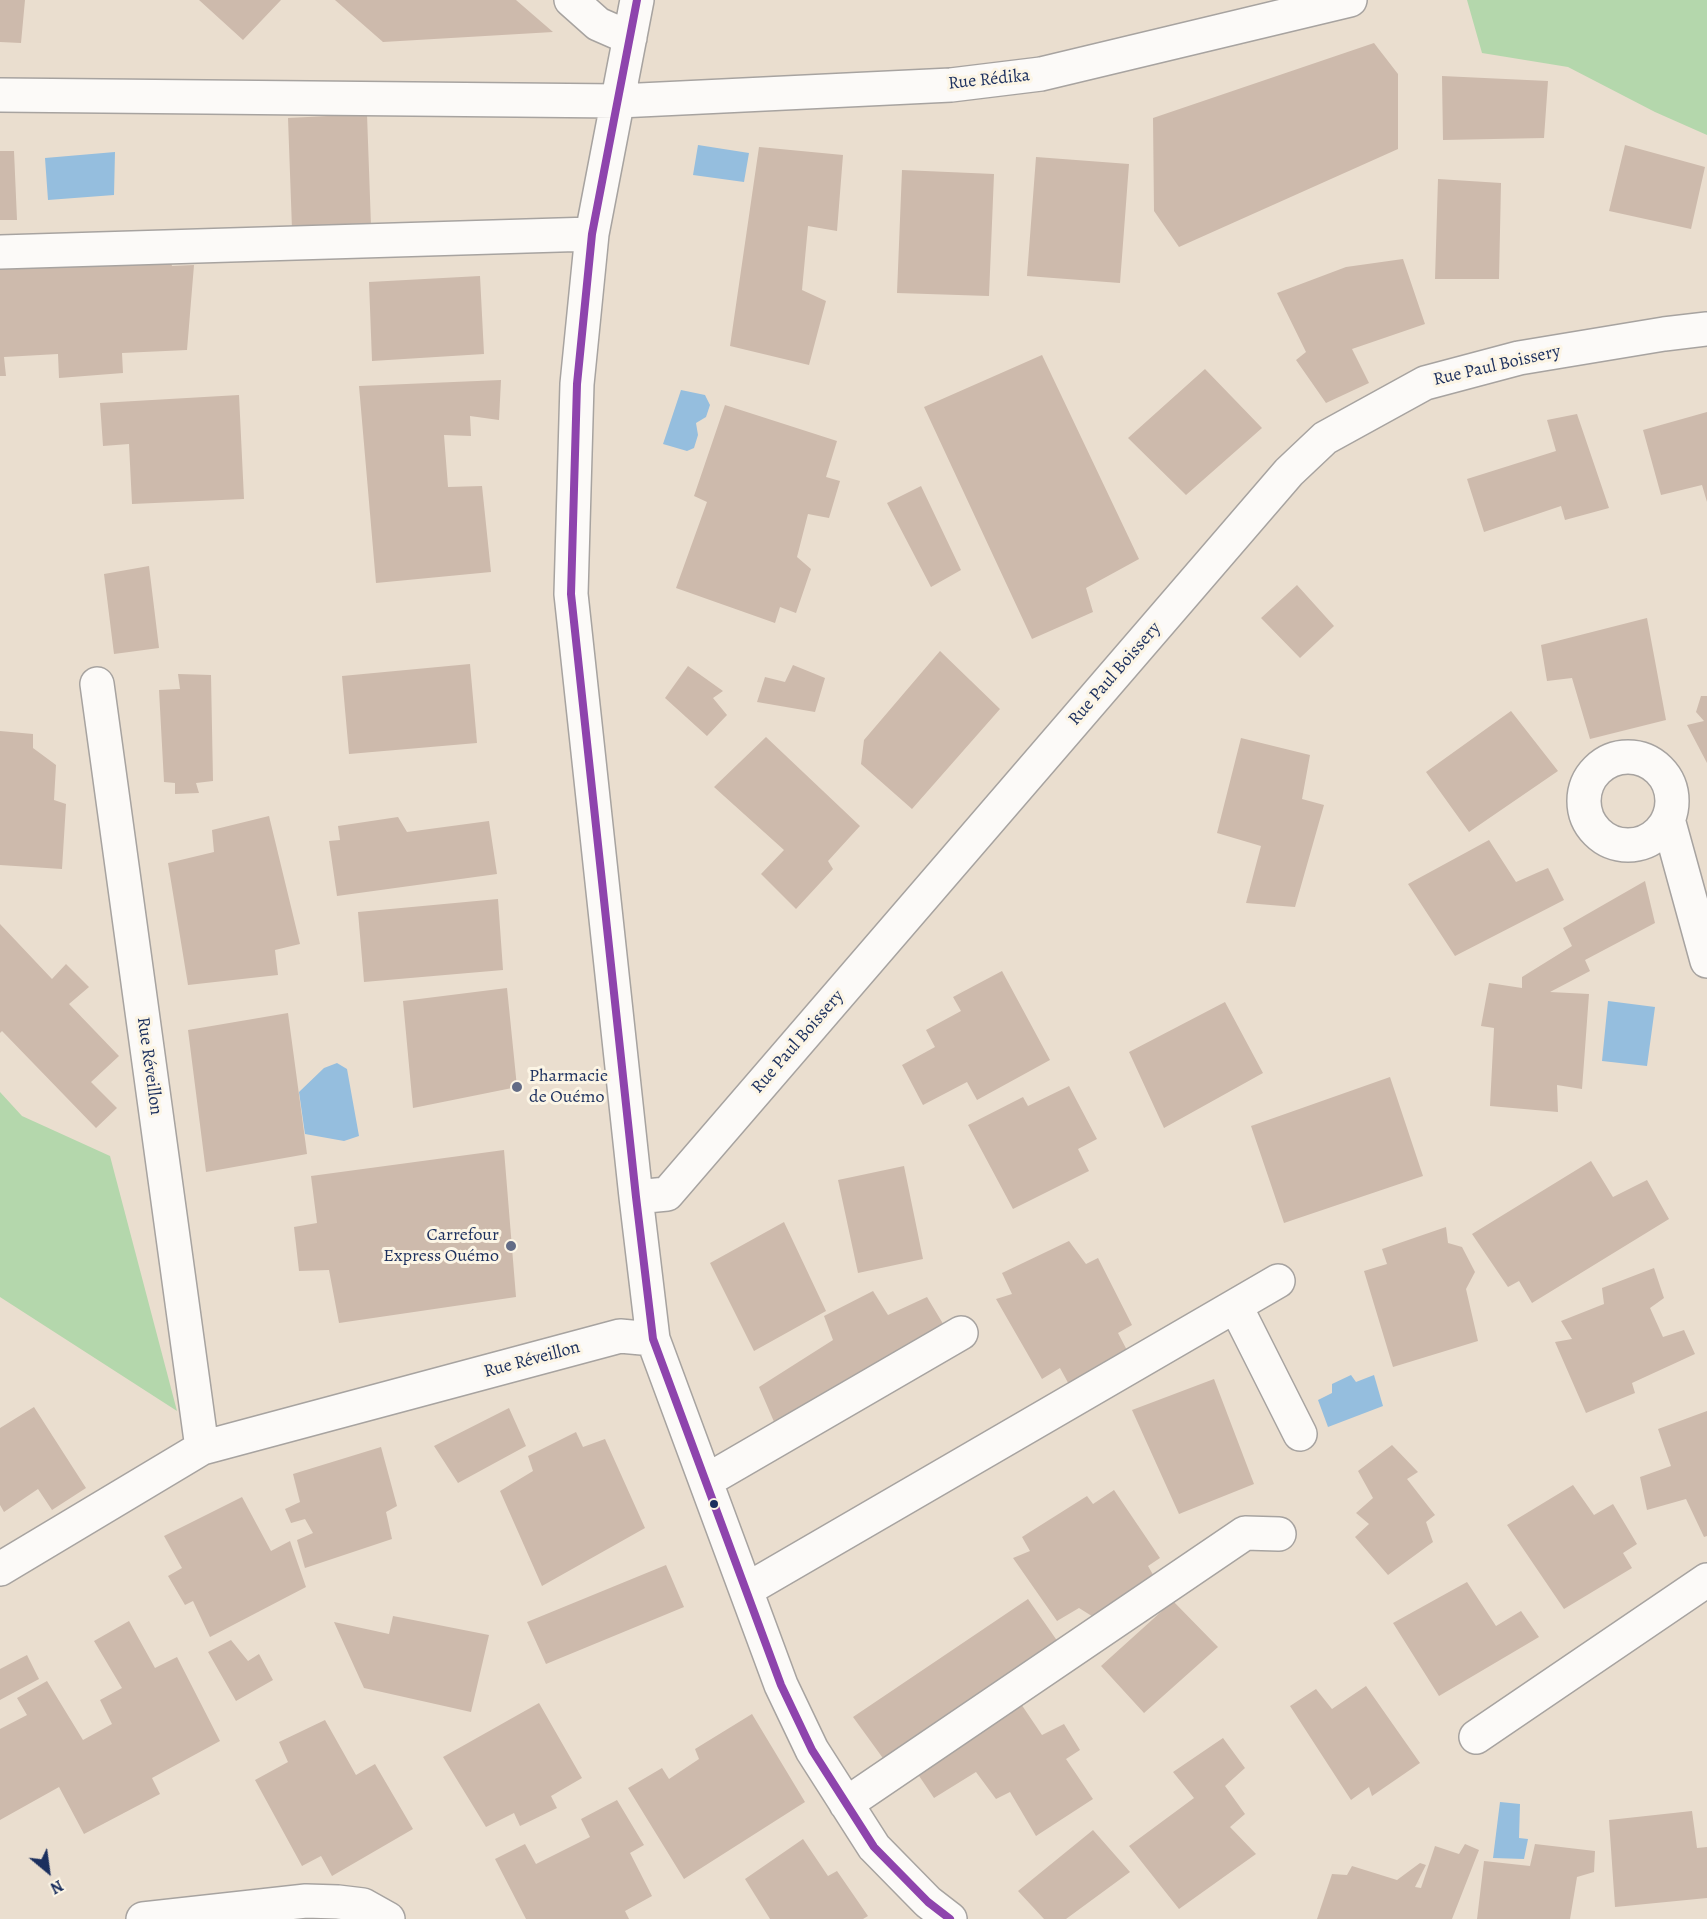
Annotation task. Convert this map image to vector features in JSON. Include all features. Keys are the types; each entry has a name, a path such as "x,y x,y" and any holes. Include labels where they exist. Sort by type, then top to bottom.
{"street":[{"path":"570,0 598,24 630,38"},
{"path":"637,0 592,234 577,384 571,594 653,1339 781,1685 812,1750 874,1847 928,1902 950,1919"},
{"name":"Rue Rédika","path":"0,95 619,101 951,85 1041,74 1350,0"},
{"path":"0,252 592,234"},
{"name":"Rue Paul Boissery","path":"636,1197 667,1194 1289,472 1325,438 1425,383 1519,358 1707,329"},
{"name":"Rue Réveillon","path":"97,684 202,1448"},
{"path":"1668,819 1707,961"},
{"path":"746,1590 1278,1281"},
{"path":"1236,1307 1300,1434"},
{"path":"706,1481 961,1333"},
{"name":"Rue Réveillon","path":"0,1569 202,1448 620,1336 653,1339"},
{"path":"846,1804 1245,1533 1280,1534"},
{"path":"1476,1737 1707,1580"},
{"path":"143,1919 306,1901 363,1905 388,1919"}],"green space":[{"path":"1467,0 1707,0 1707,135 1655,112 1568,67 1482,53"},
{"path":"0,1092 22,1116 110,1156 177,1411 0,1297"}],"water":[{"path":"698,145 749,153 744,182 693,175"},
{"path":"115,152 114,195 48,200 45,158"},
{"path":"681,390 705,395 710,405 706,417 696,423 698,435 694,448 687,451 663,444"},
{"path":"1608,1001 1655,1007 1647,1066 1602,1061"},
{"path":"337,1063 347,1069 359,1136 344,1141 305,1134 299,1092 324,1068"},
{"path":"1351,1375 1356,1382 1374,1375 1383,1406 1328,1427 1318,1400 1332,1393 1332,1384"},
{"path":"1500,1802 1520,1804 1519,1838 1528,1839 1524,1859 1493,1858"}],"building":[{"path":"0,0 25,0 21,43 0,42"},
{"path":"199,0 281,0 243,40"},
{"path":"335,0 516,0 553,32 383,42"},
{"path":"1374,43 1398,74 1398,149 1179,247 1154,211 1153,118"},
{"path":"1442,76 1548,81 1544,138 1443,140"},
{"path":"367,114 371,226 292,229 288,118"},
{"path":"1625,145 1705,167 1691,229 1609,211"},
{"path":"759,147 843,155 837,231 808,226 802,290 826,301 809,365 730,346"},
{"path":"0,151 14,151 17,220 0,220"},
{"path":"1036,157 1129,164 1120,283 1027,276"},
{"path":"902,170 994,174 989,296 897,293"},
{"path":"1438,179 1501,183 1499,279 1435,279"},
{"path":"170,258 172,266 194,265 187,350 122,353 123,373 59,378 58,354 4,357 6,376 0,376 0,267"},
{"path":"1403,259 1425,324 1352,349 1369,383 1326,403 1296,360 1306,352 1277,293 1346,267"},
{"path":"480,276 484,354 372,361 369,282"},
{"path":"1042,355 1139,559 1086,588 1093,612 1032,639 924,407"},
{"path":"1205,369 1262,428 1186,495 1128,438"},
{"path":"501,380 499,420 470,416 471,436 444,435 448,487 482,486 491,572 376,583 359,386"},
{"path":"239,395 244,499 132,504 129,444 103,446 100,403"},
{"path":"725,405 837,441 826,477 840,481 829,518 808,514 797,557 811,569 796,613 780,607 775,623 676,588 707,502 694,496"},
{"path":"1707,412 1707,502 1702,485 1661,495 1643,430"},
{"path":"1577,414 1609,508 1565,520 1561,506 1484,532 1467,479 1556,451 1547,420"},
{"path":"921,486 961,570 931,587 887,503"},
{"path":"149,566 159,648 114,654 104,574"},
{"path":"1297,585 1334,626 1300,658 1261,618"},
{"path":"1647,618 1666,720 1590,739 1572,678 1547,681 1541,645"},
{"path":"940,651 1000,709 912,809 861,764 864,740"},
{"path":"470,664 477,743 349,754 342,676"},
{"path":"793,665 825,678 815,712 757,702 765,677 785,682"},
{"path":"688,666 723,691 713,698 727,715 707,736 665,698"},
{"path":"178,674 211,675 213,781 196,783 199,793 175,794 175,783 164,782 159,690 180,689"},
{"path":"1701,696 1707,696 1707,763 1687,725 1704,721 1696,712"},
{"path":"1511,711 1558,771 1469,832 1426,772"},
{"path":"0,731 33,734 33,748 56,765 54,800 66,804 62,869 0,865"},
{"path":"766,737 860,826 828,861 833,869 796,909 761,874 784,850 714,787"},
{"path":"1241,738 1310,755 1302,799 1324,805 1295,907 1246,903 1261,846 1217,833"},
{"path":"269,816 300,944 275,950 278,975 188,985 168,863 214,852 212,830"},
{"path":"398,817 407,832 489,821 497,874 337,896 329,841 340,840 338,826"},
{"path":"1489,840 1516,882 1548,868 1564,900 1455,956 1408,884"},
{"path":"1645,881 1655,923 1585,960 1590,971 1550,992 1589,994 1582,1089 1557,1085 1558,1112 1490,1106 1494,1028 1481,1026 1489,983 1522,988 1522,977 1572,946 1563,928"},
{"path":"498,899 503,970 364,982 358,912"},
{"path":"0,924 52,979 66,964 89,987 69,1004 119,1056 91,1082 117,1108 96,1128 2,1031 0,1033"},
{"path":"1002,971 1050,1060 977,1100 967,1082 923,1105 902,1065 935,1047 926,1030 961,1011 953,997"},
{"path":"507,988 517,1087 413,1108 403,1001"},
{"path":"1225,1002 1263,1073 1164,1128 1129,1052"},
{"path":"288,1013 307,1154 206,1172 188,1030"},
{"path":"1390,1077 1423,1176 1284,1223 1251,1126"},
{"path":"1069,1086 1097,1139 1078,1149 1089,1171 1013,1209 968,1125 1023,1097 1028,1106"},
{"path":"504,1150 516,1297 339,1323 329,1270 299,1271 294,1227 317,1223 311,1176"},
{"path":"1591,1161 1613,1197 1647,1180 1669,1219 1532,1303 1519,1281 1508,1287 1472,1234"},
{"path":"904,1166 923,1259 858,1273 838,1180"},
{"path":"784,1222 826,1311 754,1351 710,1263"},
{"path":"1446,1227 1448,1243 1462,1247 1475,1272 1466,1289 1478,1341 1393,1367 1364,1271 1387,1264 1382,1249"},
{"path":"1069,1241 1086,1264 1098,1258 1132,1325 1118,1333 1130,1356 1072,1390 1060,1368 1042,1379 996,1299 1012,1294 1002,1273"},
{"path":"1654,1268 1664,1298 1650,1308 1663,1337 1684,1330 1695,1354 1632,1383 1635,1393 1586,1413 1555,1342 1572,1339 1561,1321 1604,1304 1602,1288"},
{"path":"873,1291 888,1315 927,1297 948,1332 775,1424 759,1387 833,1340 824,1316"},
{"path":"1214,1379 1254,1484 1179,1514 1132,1410"},
{"path":"34,1407 86,1488 52,1510 38,1489 4,1512 0,1505 0,1428"},
{"path":"509,1408 526,1446 458,1483 434,1446"},
{"path":"1707,1411 1707,1536 1704,1537 1686,1499 1647,1510 1640,1477 1671,1466 1658,1429"},
{"path":"576,1432 583,1447 605,1439 645,1528 542,1586 500,1491 533,1471 528,1456"},
{"path":"1392,1445 1418,1472 1407,1479 1435,1515 1426,1522 1433,1542 1388,1575 1355,1537 1369,1524 1356,1513 1373,1498 1358,1471"},
{"path":"381,1447 397,1506 386,1512 392,1539 305,1568 297,1540 313,1533 305,1519 291,1523 285,1509 300,1502 293,1474"},
{"path":"1573,1485 1594,1515 1613,1504 1637,1544 1623,1553 1632,1568 1564,1609 1507,1525"},
{"path":"1114,1490 1160,1558 1148,1566 1155,1578 1095,1618 1079,1608 1057,1621 1013,1558 1030,1551 1022,1537 1087,1496 1093,1504"},
{"path":"242,1497 271,1551 290,1541 306,1587 210,1637 193,1601 185,1605 168,1576 182,1568 164,1536"},
{"path":"666,1565 684,1607 546,1664 527,1622"},
{"path":"1467,1582 1496,1626 1521,1611 1539,1637 1439,1696 1393,1623"},
{"path":"1028,1599 1058,1642 885,1761 853,1717"},
{"path":"1173,1601 1218,1647 1144,1713 1101,1666"},
{"path":"393,1616 489,1635 471,1712 364,1688 334,1622 389,1634"},
{"path":"129,1621 155,1668 177,1657 220,1741 152,1778 160,1794 84,1834 59,1787 0,1820 0,1729 27,1715 17,1698 47,1681 83,1740 112,1724 100,1700 122,1688 94,1641"},
{"path":"231,1640 248,1661 259,1654 273,1680 236,1701 208,1652"},
{"path":"27,1655 39,1679 0,1700 0,1669"},
{"path":"1366,1686 1420,1763 1372,1796 1369,1787 1351,1800 1290,1706 1316,1689 1332,1709"},
{"path":"1017,1698 1042,1735 1064,1724 1080,1750 1066,1759 1093,1799 1036,1836 1010,1792 996,1799 976,1772 934,1798 913,1767"},
{"path":"539,1703 582,1778 551,1796 557,1808 520,1826 514,1813 486,1827 443,1757"},
{"path":"752,1714 805,1802 684,1879 628,1788 662,1768 669,1779 699,1759 695,1749"},
{"path":"325,1720 356,1775 375,1764 413,1829 332,1876 321,1856 302,1866 255,1780 288,1762 279,1742"},
{"path":"1223,1738 1245,1768 1225,1786 1245,1814 1230,1827 1256,1854 1179,1909 1129,1846 1194,1798 1173,1772"},
{"path":"617,1800 644,1845 630,1853 652,1896 625,1911 629,1919 526,1919 495,1859 525,1844 536,1864 590,1837 581,1819"},
{"path":"1692,1811 1697,1848 1707,1847 1707,1898 1615,1907 1609,1820"},
{"path":"1093,1830 1130,1872 1066,1919 1044,1919 1018,1891"},
{"path":"803,1839 828,1876 837,1871 868,1916 863,1919 770,1919 745,1879"},
{"path":"1465,1844 1479,1850 1452,1919 1317,1919 1332,1874 1347,1875 1352,1866 1397,1880 1420,1863 1426,1865 1415,1887 1421,1888 1435,1846 1459,1854"},
{"path":"1535,1844 1595,1851 1594,1872 1577,1877 1570,1919 1477,1919 1484,1861 1530,1866"}],"transit line":[{"path":"637,0 592,234 577,384 571,594 653,1339 781,1685 812,1750 874,1847 928,1902 950,1919"}],"place":[{"name":"Pharmacie de Ouémo","path":"517,1087"},
{"name":"Carrefour Express Ouémo","path":"511,1246"}]}
